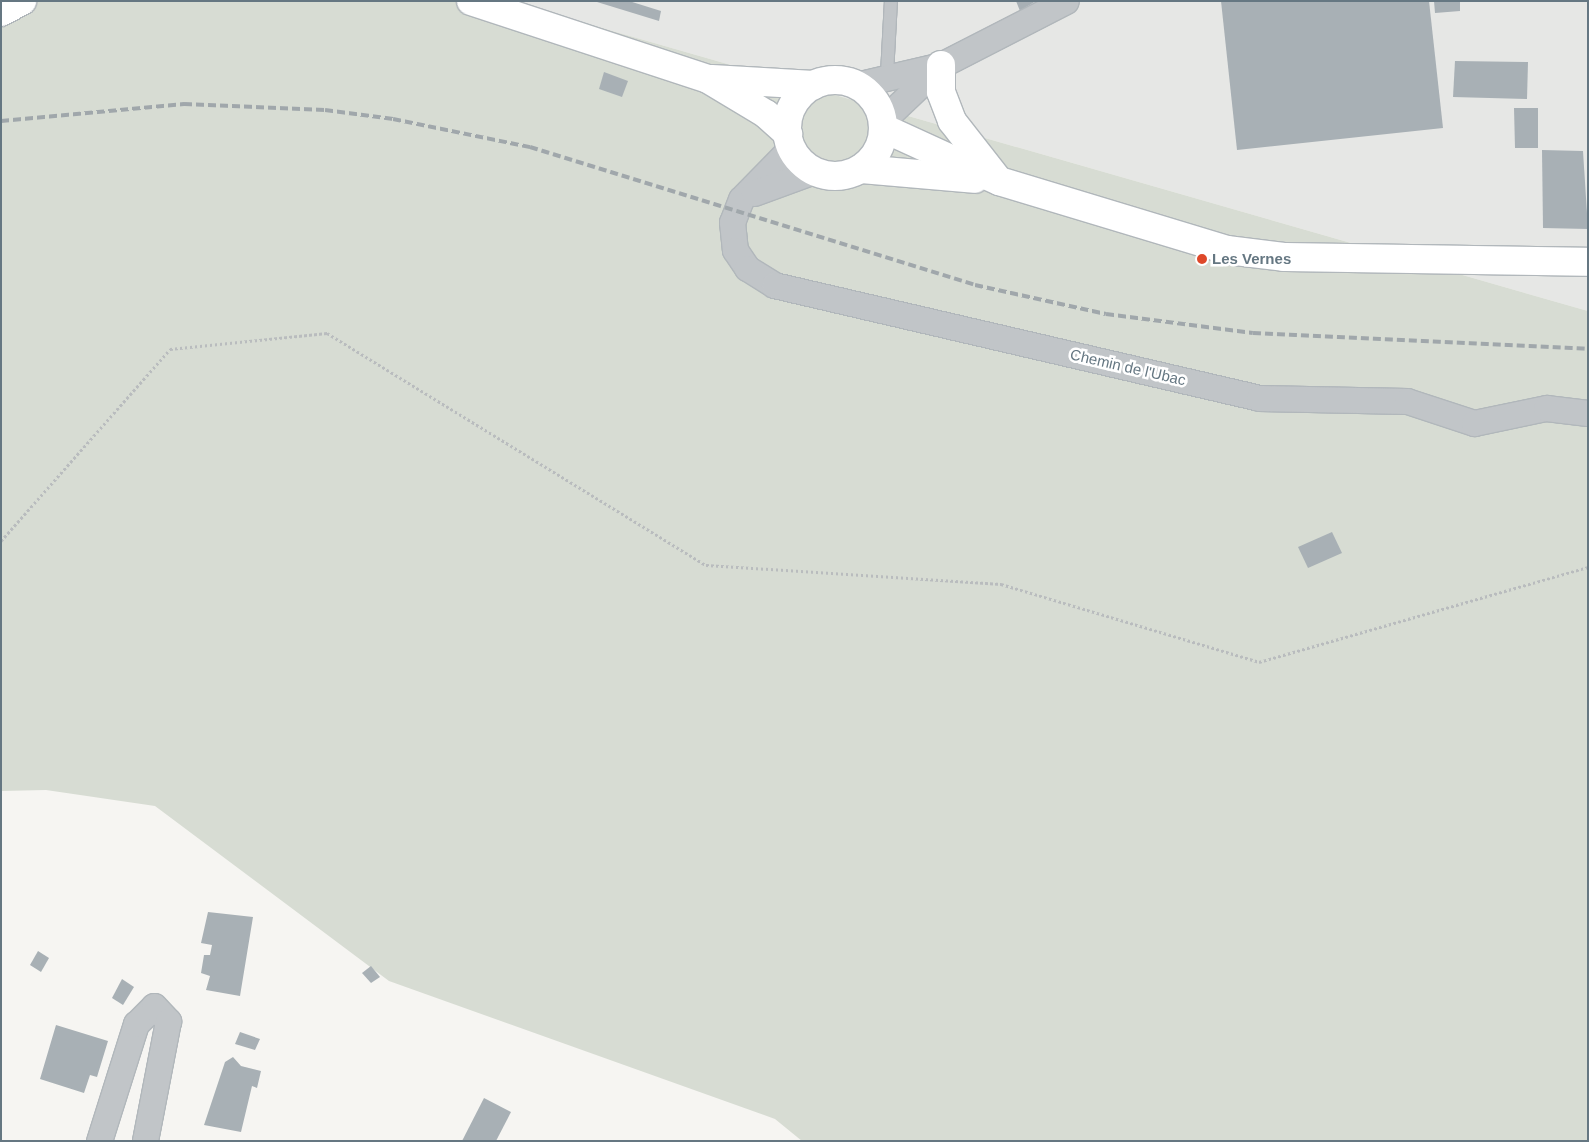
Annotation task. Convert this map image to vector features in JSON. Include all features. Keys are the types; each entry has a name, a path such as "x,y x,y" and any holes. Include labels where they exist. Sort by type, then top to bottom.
{"street":[{"path":"1,12 22,1"},
{"path":"471,1 708,79 766,114 814,171"},
{"path":"883,124 942,65 1066,1"},
{"path":"708,79 814,85 830,81 856,85 887,74 942,65"},
{"path":"942,65 941,92 952,121 999,181"},
{"path":"790,141 792,107 814,85"},
{"path":"856,85 873,98 883,124 881,144 860,169"},
{"path":"883,124 999,181 1227,250 1284,256 1588,262"},
{"name":"Chemin de l'Ubac","path":"790,141 741,199 732,222 735,250 747,268 774,285 1259,398 1407,401 1474,423 1546,408 1588,413"},
{"path":"741,199 814,171 845,175 860,169 999,181"},
{"path":"100,1141 136,1024 154,1006 168,1021 146,1141"}],"lane":[{"path":"887,74 891,1"}],"path":[{"path":"1,541 170,349 327,333 706,565 1001,584 1259,662 1588,567"}],"shaded area":[{"path":"1,1 508,1 1588,311 1588,1141 802,1141 775,1119 389,981 155,806 46,790 1,791"},
{"path":"508,1 1588,1 1588,311"}],"building":[{"path":"629,1 661,11 659,21 597,2"},
{"path":"1016,1 1036,1 1020,11"},
{"path":"1221,1 1429,1 1443,128 1237,150"},
{"path":"1434,1 1460,1 1460,11 1435,13"},
{"path":"1455,61 1528,62 1527,99 1453,97"},
{"path":"604,72 628,81 622,97 599,89"},
{"path":"1514,108 1538,108 1538,148 1515,148"},
{"path":"1542,150 1583,151 1588,229 1543,228"},
{"path":"1332,532 1342,553 1308,568 1298,547"},
{"path":"208,912 253,917 240,996 206,990 210,976 201,973 204,955 210,955 212,945 201,943"},
{"path":"38,951 49,958 41,972 30,965"},
{"path":"371,966 380,977 371,983 362,973"},
{"path":"122,979 134,987 123,1005 112,998"},
{"path":"56,1025 108,1041 97,1077 90,1075 84,1093 40,1079"},
{"path":"240,1032 260,1039 255,1050 235,1044"},
{"path":"233,1057 241,1066 261,1071 257,1088 252,1086 241,1132 204,1125 225,1062"},
{"path":"484,1098 511,1112 496,1141 462,1141"}],"railway":[{"path":"1,121 184,104 325,110 393,119 530,147 975,285 1106,314 1253,333 1588,349"}],"place":[{"name":"Les Vernes","path":"1202,259"}]}
